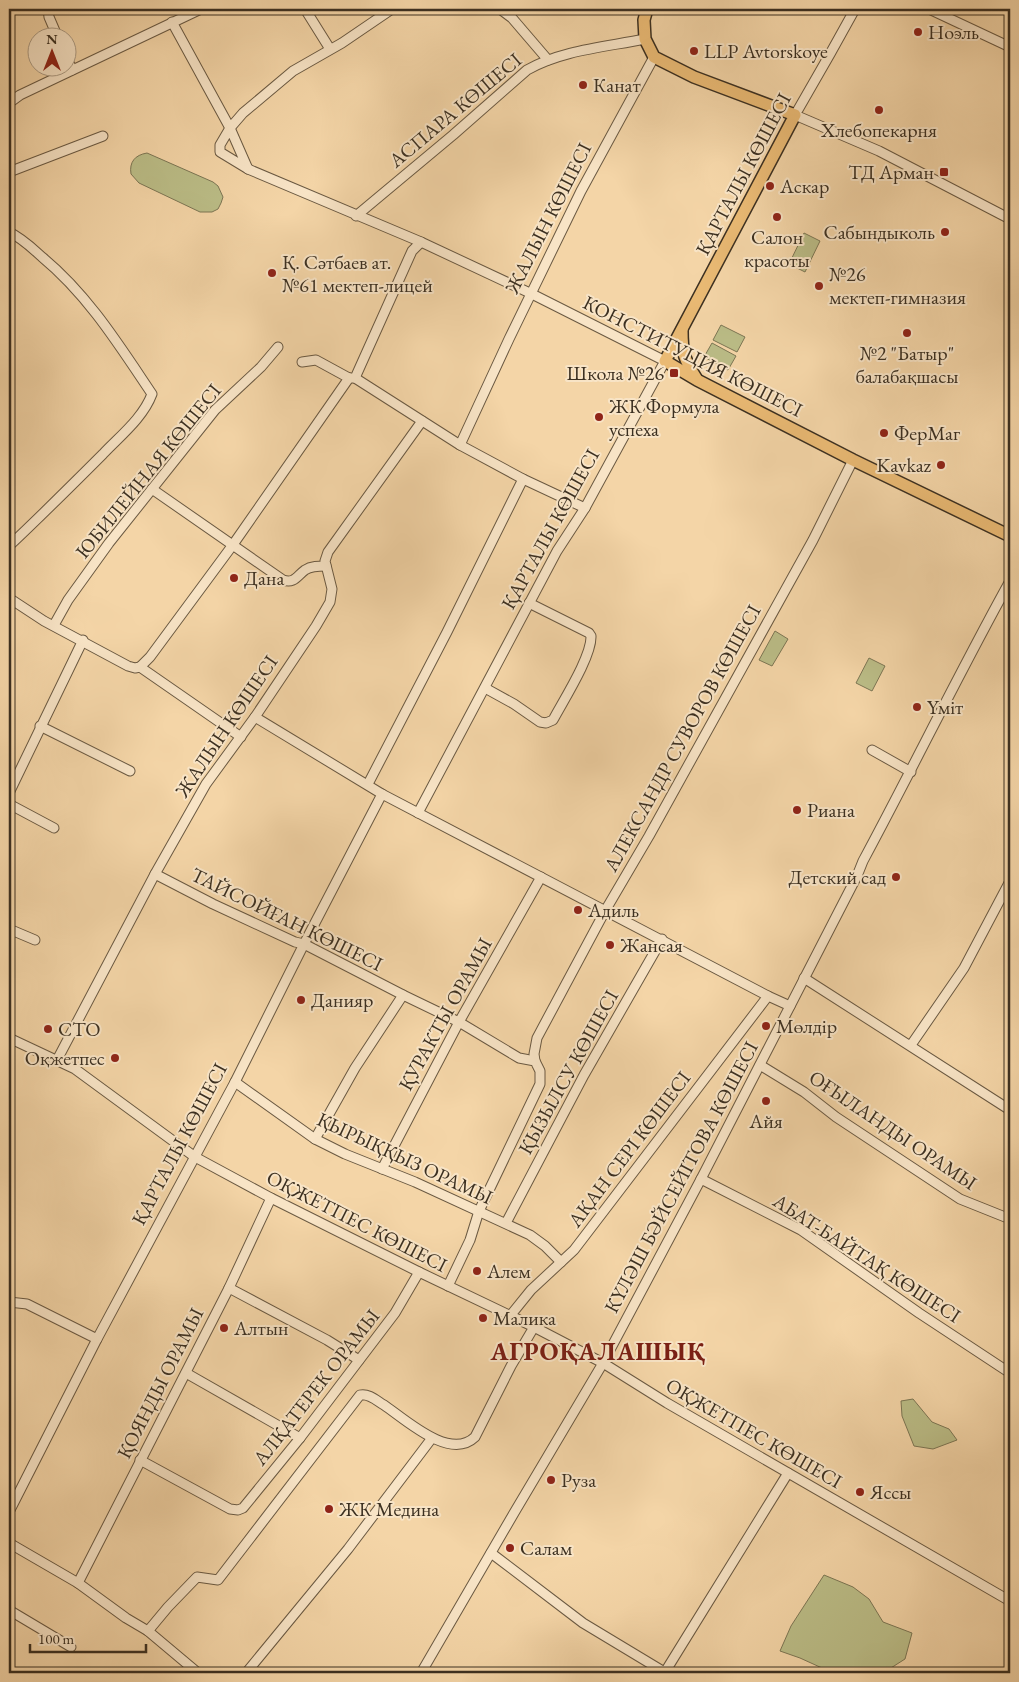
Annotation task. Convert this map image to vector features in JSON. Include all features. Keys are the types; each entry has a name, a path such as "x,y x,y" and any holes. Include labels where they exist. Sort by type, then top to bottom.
{"main road":[{"path":"647,9 644,20 645,40 654,57 694,77 795,115"},
{"name":"ҚАРТАЛЫ КӨШЕСІ","path":"665,361 795,115"},
{"path":"682,327 682,348 685,359 696,380"},
{"name":"КОНСТИТУЦИЯ КӨШЕСІ","path":"665,361 696,380 853,460 1010,536"}],"street":[{"path":"48,9 54,28"},
{"path":"78,67 201,9"},
{"path":"305,9 330,49"},
{"path":"230,128 243,113 293,71 348,39 392,9"},
{"path":"500,9 512,18 548,60"},
{"name":"ҚАРТАЛЫ КӨШЕСІ","path":"795,115 855,9"},
{"path":"929,9 1010,47"},
{"path":"172,22 230,128 248,169"},
{"name":"АСПАРА КӨШЕСІ","path":"356,216 527,70 539,63 572,53 645,40"},
{"name":"ЖАЛЫН КӨШЕСІ","path":"460,445 581,191 654,57"},
{"path":"9,104 20,95 55,78"},
{"path":"795,115 879,150 1010,219"},
{"name":"КОНСТИТУЦИЯ КӨШЕСІ","path":"230,128 220,145 220,152 248,169 421,242 532,294 665,361"},
{"path":"9,172 103,136"},
{"path":"9,232 19,237 55,267 88,303 152,394 149,403 131,425 9,546"},
{"path":"9,598 44,621 83,640 128,666 140,667 150,657 232,546 352,378 412,251 421,242"},
{"name":"ЮБИЛЕЙНАЯ КӨШЕСІ","path":"54,626 68,600 104,550 215,410 261,367 278,347"},
{"path":"302,362 316,360 352,378 460,445 523,479 585,508"},
{"name":"ҚАРТАЛЫ КӨШЕСІ","path":"418,813 557,551 585,508 665,361"},
{"path":"152,489 232,546 288,582 294,580 305,570 326,566 325,561 328,552 422,421"},
{"name":"АЛЕКСАНДР СУВОРОВ КӨШЕСІ","path":"535,1062 534,1054 537,1038 605,911 676,788 813,540 853,460"},
{"path":"368,784 447,632 523,479"},
{"name":"ЖАЛЫН КӨШЕСІ","path":"57,1060 155,874 206,784 255,717 330,602 332,589 326,566"},
{"name":"КҮЛӘШ БӘЙСЕЙІТОВА КӨШЕСІ","path":"422,1673 603,1363 701,1179 863,861 1010,581"},
{"path":"485,688 514,704 540,722 546,722 553,720 577,676 590,650 591,636 589,633 529,604"},
{"path":"9,792 83,640"},
{"path":"140,667 241,737"},
{"path":"255,717 382,794 790,1006"},
{"path":"40,726 130,771"},
{"path":"872,750 911,772"},
{"name":"ҚАРТАЛЫ КӨШЕСІ","path":"9,1512 98,1339 235,1082 382,794"},
{"path":"9,804 54,828"},
{"name":"ТАЙСОЙҒАН КӨШЕСІ","path":"155,874 221,908 295,942 304,944 458,1022 519,1058 535,1062"},
{"name":"ҚУРАКТЫ ОРАМЫ","path":"382,1169 458,1022 541,876"},
{"path":"911,1045 964,968 1010,881"},
{"path":"9,929 34,940"},
{"name":"ҚЫЗЫЛСУ КӨШЕСІ","path":"506,1223 584,1075 662,940"},
{"path":"804,978 1010,1110"},
{"path":"315,1138 356,1068 403,995"},
{"name":"АҚАН СЕРІ КӨШЕСІ","path":"510,1316 531,1290 574,1250 768,996"},
{"name":"ОҚЖЕТПЕС КӨШЕСІ","path":"9,1038 57,1060 90,1079 195,1157 271,1198 534,1327 603,1363 667,1403 1010,1601"},
{"path":"448,1286 470,1240 479,1211 540,1084 540,1070 535,1062"},
{"name":"ОҒЫЛАНДЫ ОРАМЫ","path":"760,1065 804,1092 836,1117 960,1199 1010,1219"},
{"name":"ҚЫРЫҚҚЫЗ ОРАМЫ","path":"235,1082 315,1138 345,1154 479,1211 530,1235 561,1262"},
{"name":"АБАТ-БАЙТАҚ КӨШЕСІ","path":"701,1179 801,1230 1010,1373"},
{"name":"ҚОЯНДЫ ОРАМЫ","path":"78,1583 229,1288 271,1198"},
{"name":"АЛҚАТЕРЕК ОРАМЫ","path":"140,1460 230,1509 238,1510 246,1506 395,1314 419,1272"},
{"path":"229,1288 327,1340 359,1360"},
{"path":"9,1302 27,1304 98,1339"},
{"path":"148,1631 197,1577 218,1580 360,1395 364,1394 378,1401 432,1438 449,1445 470,1442 475,1437 510,1366 534,1327"},
{"path":"186,1373 300,1438"},
{"path":"246,1673 348,1549 432,1438"},
{"path":"491,1553 583,1623 666,1673 788,1473"},
{"path":"9,1543 78,1583 126,1618 148,1631 198,1673"},
{"path":"9,1610 71,1647"}],"green space":[{"path":"147,153 213,182 218,186 223,197 218,209 212,212 200,212 139,183 131,174 131,166 136,157"},
{"path":"804,233 820,241 805,272 789,264"},
{"path":"721,325 745,337 737,352 713,340"},
{"path":"712,343 736,356 728,370 704,357"},
{"path":"775,631 788,639 772,666 759,660"},
{"path":"869,658 885,666 872,691 856,683"},
{"path":"913,1399 932,1422 949,1429 957,1440 933,1449 914,1446 902,1416 901,1401"},
{"path":"824,1575 853,1587 869,1599 883,1622 912,1633 905,1659 883,1673 833,1673 780,1651 791,1626"}],"place":[{"name":"Ноэль","path":"918,32"},
{"name":"LLP Avtorskoye","path":"694,51"},
{"name":"Канат","path":"583,85"},
{"name":"Хлебопекарня","path":"879,110"},
{"name":"ТД Арман","path":"944,172"},
{"name":"Аскар","path":"770,186"},
{"name":"Салон красоты","path":"777,217"},
{"name":"Сабындыколь","path":"945,232"},
{"name":"Қ. Сәтбаев ат. №61 мектеп-лицей","path":"272,273"},
{"name":"№26 мектеп-гимназия","path":"819,286"},
{"name":"№2 \"Батыр\" балабақшасы","path":"907,333"},
{"name":"Школа №26","path":"674,373"},
{"name":"ЖК Формула успеха","path":"599,417"},
{"name":"ФерМаг","path":"884,433"},
{"name":"Kavkaz","path":"941,465"},
{"name":"Дана","path":"234,578"},
{"name":"Үміт","path":"917,707"},
{"name":"Риана","path":"797,810"},
{"name":"Детский сад","path":"896,877"},
{"name":"Адиль","path":"578,910"},
{"name":"Жансая","path":"610,945"},
{"name":"Данияр","path":"301,1000"},
{"name":"Мөлдiр","path":"766,1026"},
{"name":"СТО","path":"48,1029"},
{"name":"Оқжетпес","path":"115,1058"},
{"name":"Айя","path":"766,1101"},
{"name":"Алем","path":"477,1271"},
{"name":"Малика","path":"483,1318"},
{"name":"Алтын","path":"224,1328"},
{"name":"Руза","path":"551,1480"},
{"name":"Яссы","path":"860,1492"},
{"name":"ЖК Медина","path":"329,1509"},
{"name":"Салам","path":"510,1548"}],"district":[{"name":"АГРОҚАЛАШЫҚ","path":"598,1351"}]}
